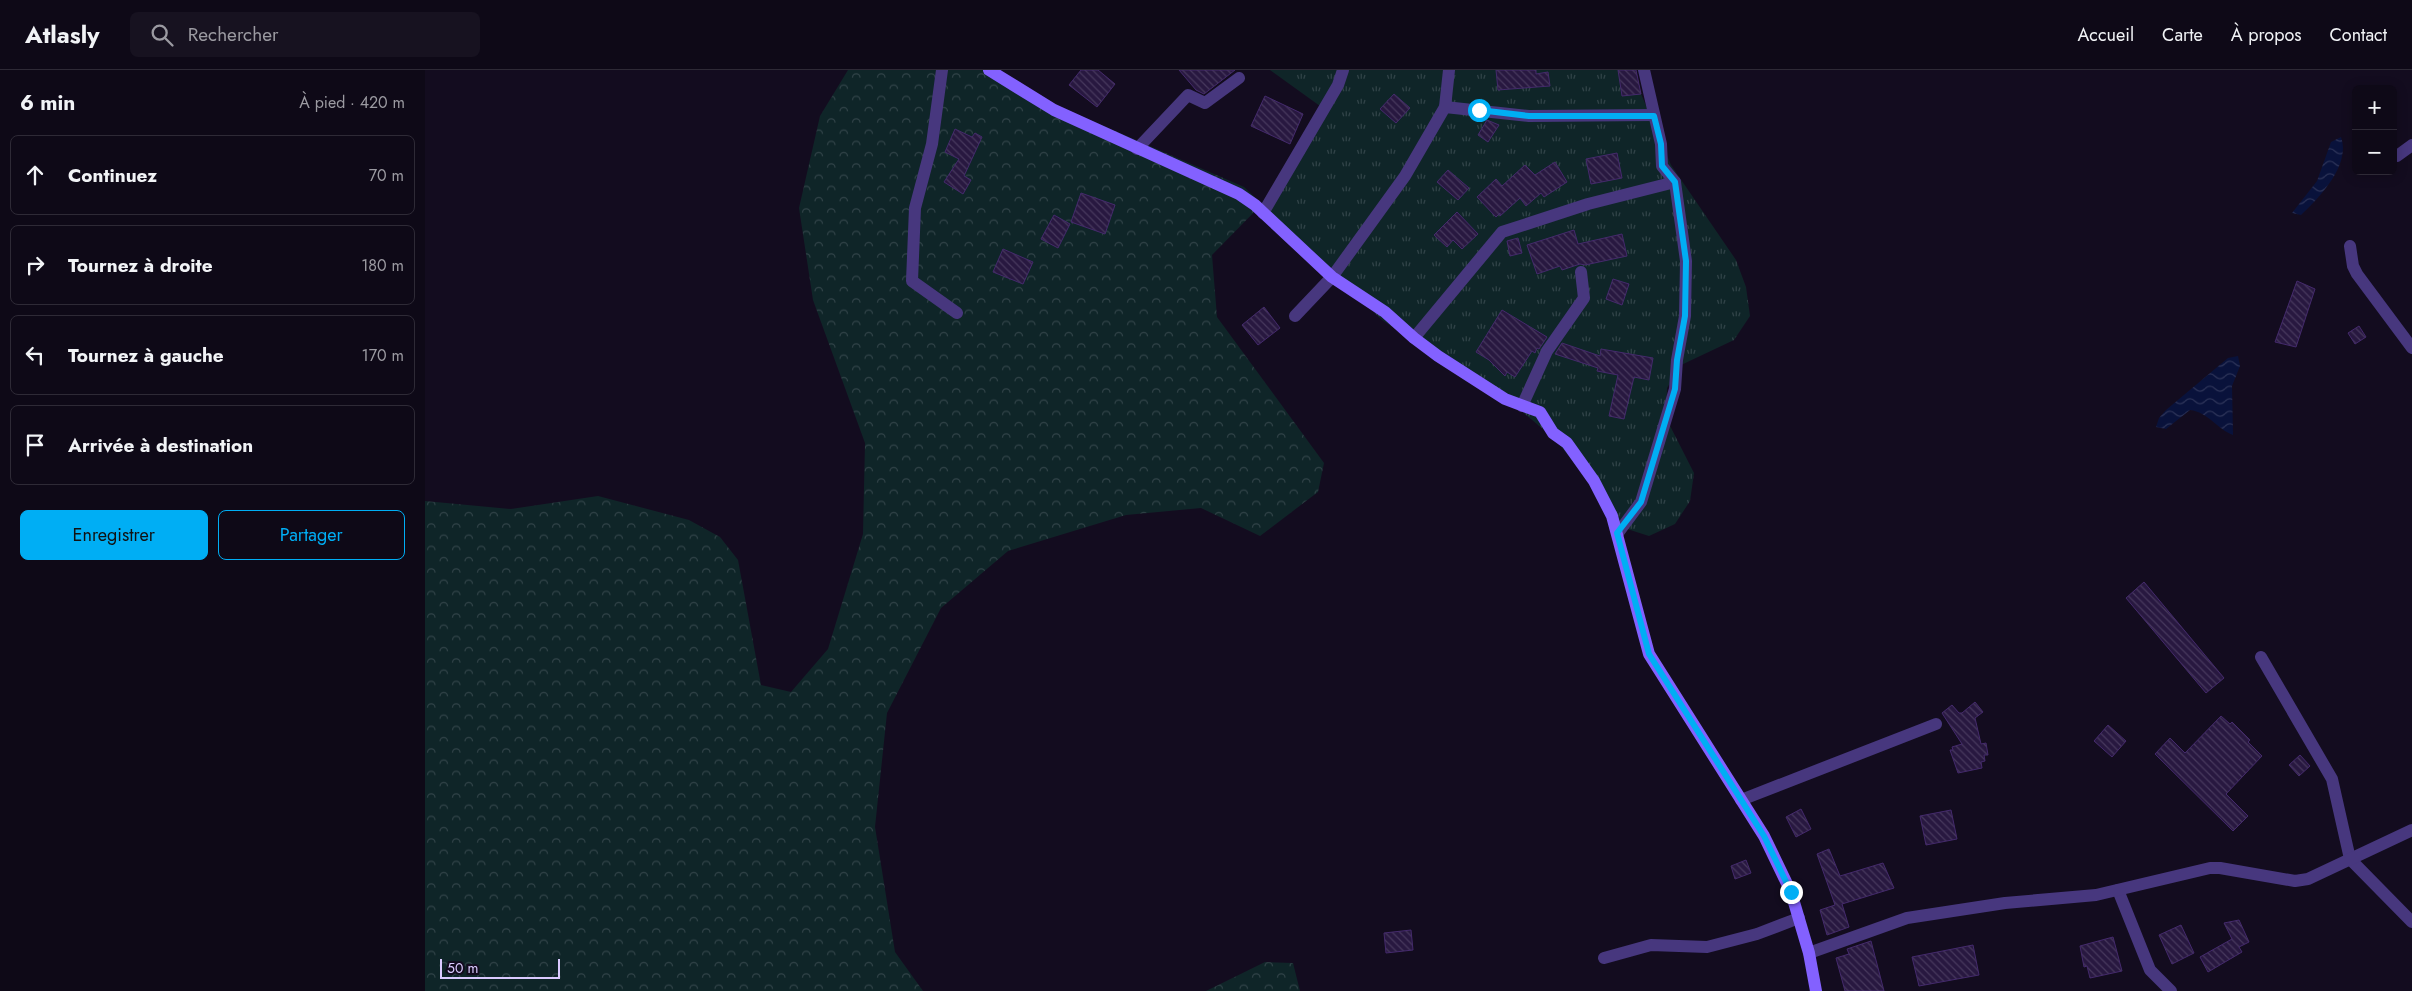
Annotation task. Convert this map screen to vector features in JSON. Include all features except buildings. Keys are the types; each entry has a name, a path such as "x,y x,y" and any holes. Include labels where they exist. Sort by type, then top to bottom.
{"street":[{"path":"943,70 932,144 915,208 912,281 957,313"},
{"path":"989,70 1054,110 1239,194 1263,212 1332,277 1385,312 1414,338 1505,399 1540,412 1553,434 1567,443 1594,480 1617,533 1649,654 1764,836 1791,892 1809,953 1816,991"},
{"path":"1263,212 1338,85 1343,70"},
{"path":"1295,316 1332,277 1405,176 1445,107 1449,70"},
{"path":"1617,533 1641,502 1675,389 1677,360 1685,316 1686,261 1675,182 1662,166 1661,144 1644,70"},
{"path":"1137,149 1188,95 1205,103 1239,78"},
{"path":"1445,107 1529,116 1654,116"},
{"path":"2397,156 2412,145"},
{"path":"1414,338 1502,232 1588,204 1675,182"},
{"path":"2350,246 2353,266 2357,274 2412,348"},
{"path":"1522,406 1547,351 1584,298 1581,272"},
{"path":"2261,657 2333,779 2350,859 2412,922"},
{"path":"1741,800 1935,724"},
{"path":"1809,953 1907,918 2005,903 2096,895 2220,868 2295,881 2308,880 2412,830"},
{"path":"2118,890 2150,970 2165,990"},
{"path":"1604,958 1651,945 1707,947 1757,934 1799,918"}],"green space":[{"path":"848,70 996,70 1044,100 1244,187 1262,204 1212,255 1217,317 1324,463 1318,492 1260,536 1201,508 1126,515 1008,551 941,608 887,713 875,827 895,952 923,991 425,991 425,501 511,509 598,496 689,520 720,537 738,560 761,685 791,692 828,649 863,534 865,443 813,300 799,208 820,116"},
{"path":"1270,70 1631,70 1671,165 1736,260 1746,287 1750,316 1734,340 1681,365 1667,388 1666,418 1694,473 1690,501 1675,524 1649,536 1621,527 1595,489 1555,439 1513,404 1382,320 1262,204 1320,106"},
{"path":"1265,962 1293,963 1300,991 1206,991"}],"water":[{"path":"2341,137 2342,158 2332,180 2301,215 2292,213 2317,181 2331,142"},
{"path":"2238,356 2240,366 2232,386 2233,435 2202,414 2190,410 2166,429 2156,427 2159,418 2166,410 2228,358"}],"route":[{"path":"1479,110 1529,116 1654,116 1661,144 1662,166 1675,182 1686,261 1685,316 1677,360 1675,389 1641,502 1617,533 1649,654 1764,836 1791,892"}]}
